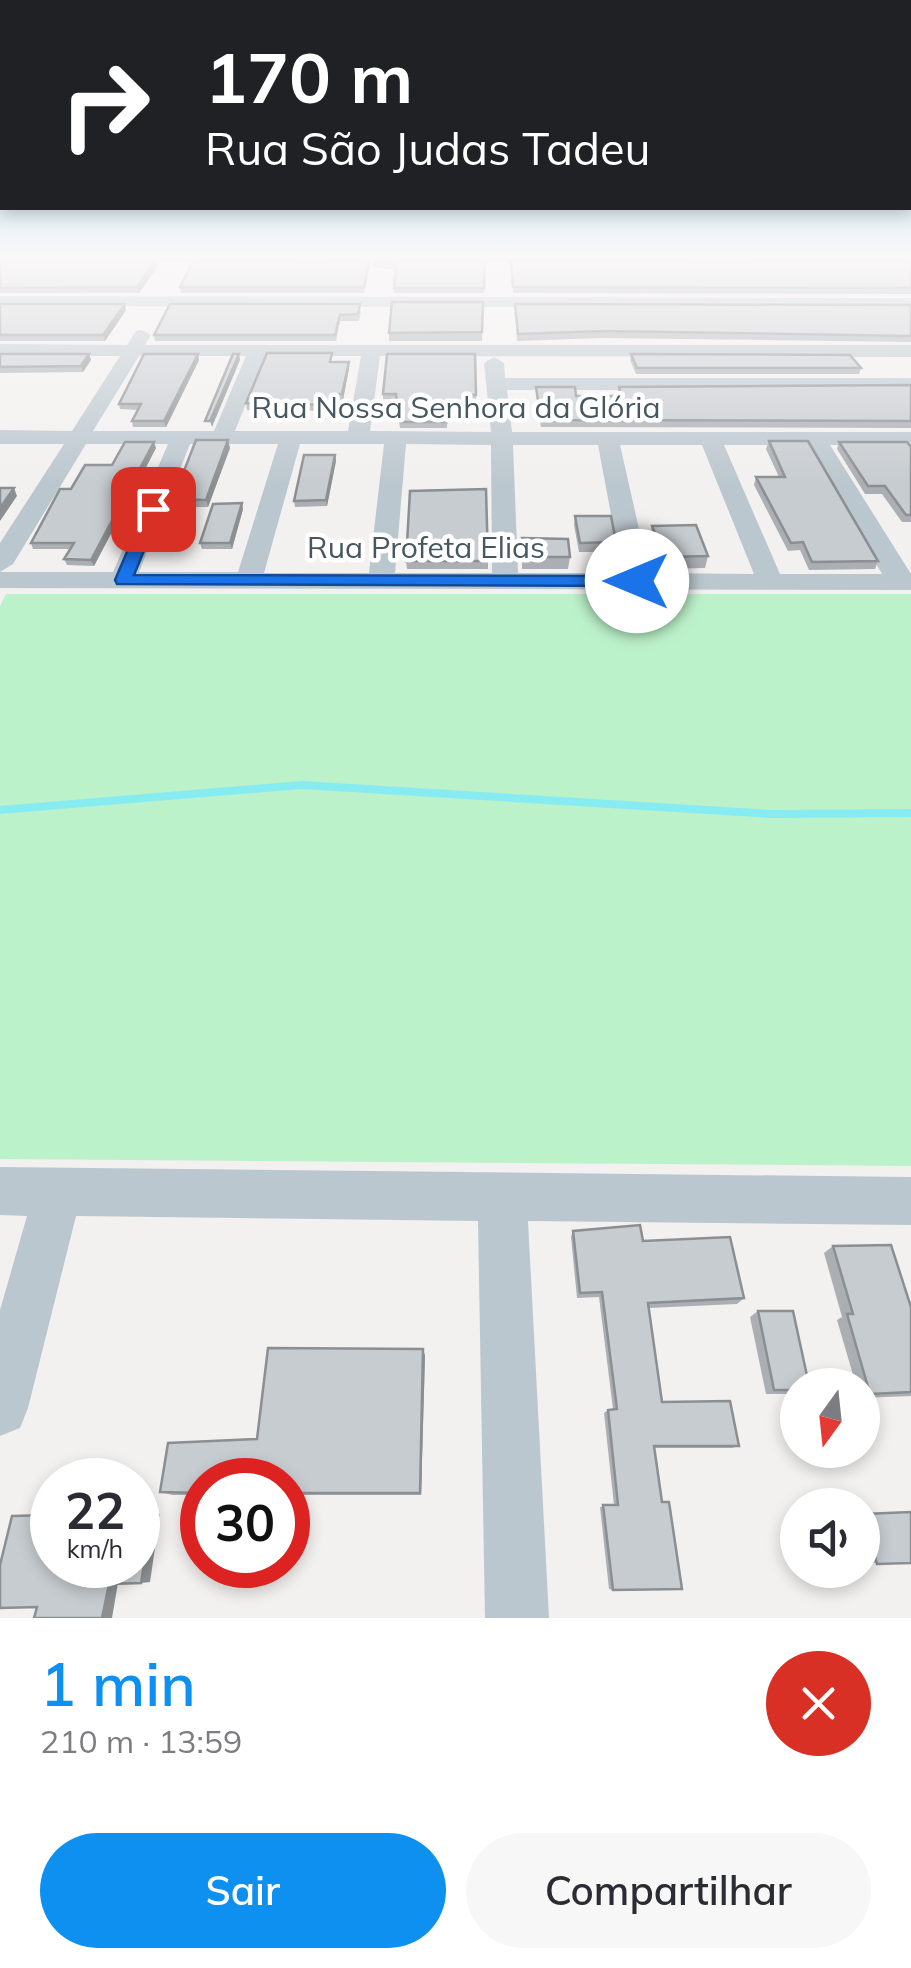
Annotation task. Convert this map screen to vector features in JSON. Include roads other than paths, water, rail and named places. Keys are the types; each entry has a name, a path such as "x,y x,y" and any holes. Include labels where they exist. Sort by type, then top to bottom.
{"street":[{"path":"0,564 143,333"},
{"path":"4,354 372,350 463,333"},
{"path":"492,333 502,438 505,581"},
{"path":"574,333 854,351 911,351"},
{"path":"840,333 900,410"},
{"path":"222,437 258,350"},
{"path":"358,438 372,350"},
{"path":"498,384 911,384"},
{"name":"Rua Nossa Senhora da Glória","path":"0,437 911,439"},
{"path":"123,580 182,437"},
{"path":"249,580 290,438"},
{"path":"381,581 396,438"},
{"path":"608,438 637,581"},
{"path":"710,439 770,582"},
{"path":"815,439 905,582"},
{"name":"Rua Profeta Elias","path":"0,580 905,582"},
{"path":"0,1192 911,1201"},
{"path":"0,1408 58,1192"},
{"path":"502,1197 516,1618"}],"waterway":[{"path":"0,810 302,785 771,814 911,813"}]}
